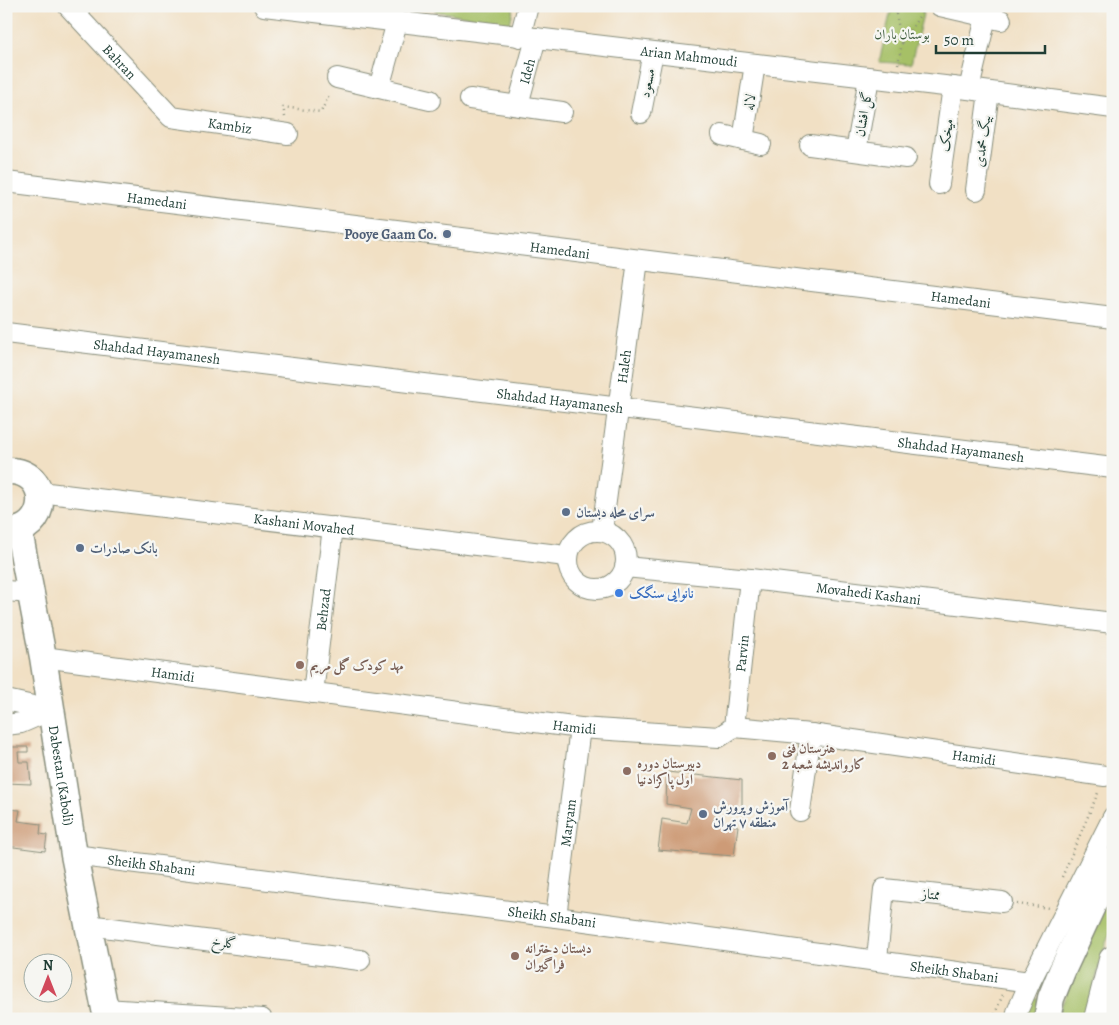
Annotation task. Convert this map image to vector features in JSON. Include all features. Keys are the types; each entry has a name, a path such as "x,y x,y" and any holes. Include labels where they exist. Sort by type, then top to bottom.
{"highway":[{"path":"1098,1019 1113,960"}],"main road":[{"path":"6,471 20,472 30,476 40,492 40,506 36,516 29,524 13,531"},
{"name":"Dabestan (Kaboli)","path":"13,531 19,592 43,658 74,855 106,1014"},
{"path":"1047,1019 1051,998 1062,971 1113,861"}],"street":[{"name":"Bahran","path":"68,6 171,116"},
{"name":"Ideh","path":"518,105 528,38 528,6"},
{"name":"میخک","path":"939,184 961,88 994,19 940,6"},
{"name":"Arian Mahmoudi","path":"272,7 961,88 1113,108"},
{"path":"379,88 397,22"},
{"name":"مسعود","path":"641,113 653,52"},
{"name":"لاله","path":"722,135 752,142 755,64"},
{"path":"337,78 430,100"},
{"name":"گل افشان","path":"856,151 869,78"},
{"name":"بیگ محمدی","path":"976,190 989,92"},
{"name":"Ideh","path":"470,99 562,112"},
{"name":"Kambiz","path":"171,116 288,134"},
{"name":"گل افشان","path":"810,145 906,158"},
{"name":"Hamedani","path":"6,182 1113,318"},
{"name":"Haleh","path":"602,531 638,260"},
{"name":"Shahdad Hayamanesh","path":"6,333 1113,468"},
{"name":"Kashani Movahed","path":"40,492 558,555 568,558"},
{"name":"Behzad","path":"313,693 333,527"},
{"path":"592,531 602,531 611,534 618,540 624,548 626,557 622,575 607,587 598,589 580,583 573,576 569,568 568,558 570,548 575,540 583,534 592,531"},
{"name":"Movahedi Kashani","path":"625,566 750,579 1113,623"},
{"name":"Parvin","path":"734,727 750,579"},
{"name":"Hamidi","path":"43,658 580,728 719,737 734,727 811,734 1105,776"},
{"path":"6,700 51,710"},
{"path":"6,725 22,724 51,710"},
{"name":"Maryam","path":"556,916 580,728"},
{"path":"800,810 811,734"},
{"path":"1016,1019 1017,1012 1030,982 1113,817"},
{"name":"Sheikh Shabani","path":"74,855 556,916 1030,982"},
{"name":"ممتاز","path":"877,960 884,889 1002,902"},
{"name":"گلرخ","path":"88,925 360,960"},
{"path":"106,1014 262,1019"}],"path":[{"path":"895,81 902,43 896,14 902,6"},
{"path":"902,43 922,12 921,6"},
{"path":"288,134 283,107 321,112 337,78"},
{"path":"1060,882 1105,776"},
{"path":"1002,902 1048,908 1052,900"},
{"path":"993,1019 1010,979"}],"green space":[{"path":"436,6 514,6 510,24 435,11"},
{"name":"بوستان باران","path":"892,6 925,6 911,64 879,62"},
{"path":"1113,881 1113,924 1103,951 1086,1019 1056,1019"},
{"path":"1032,998 1042,1000 1040,1019 1024,1019"}],"building":[{"path":"6,747 28,747 28,752 18,752 19,762 29,762 31,784 6,783"},
{"name":"آموزش و پرورش منطقه ۷ تهران","path":"667,772 742,780 742,810 718,809 713,822 738,826 734,856 658,850 662,819 687,823 691,808 666,804"},
{"path":"6,809 20,810 18,821 41,824 40,834 47,835 45,851 6,846"}],"place":[{"name":"Pooye Gaam Co.","path":"447,234"},
{"name":"سرای محله دبستان","path":"566,512"},
{"name":"بانک صادرات","path":"80,548"},
{"name":"نانوایی سنگک","path":"619,593"},
{"name":"مهد کودک گل مریم","path":"300,665"},
{"name":"هنرستان فنی کارواندیشه شعبه 2","path":"772,756"},
{"name":"دبیرستان دوره اول پاکزادنیا","path":"627,771"},
{"name":"آموزش و پرورش منطقه ۷ تهران","path":"703,814"},
{"name":"دبستان دخترانه فراگیران","path":"515,956"}]}
